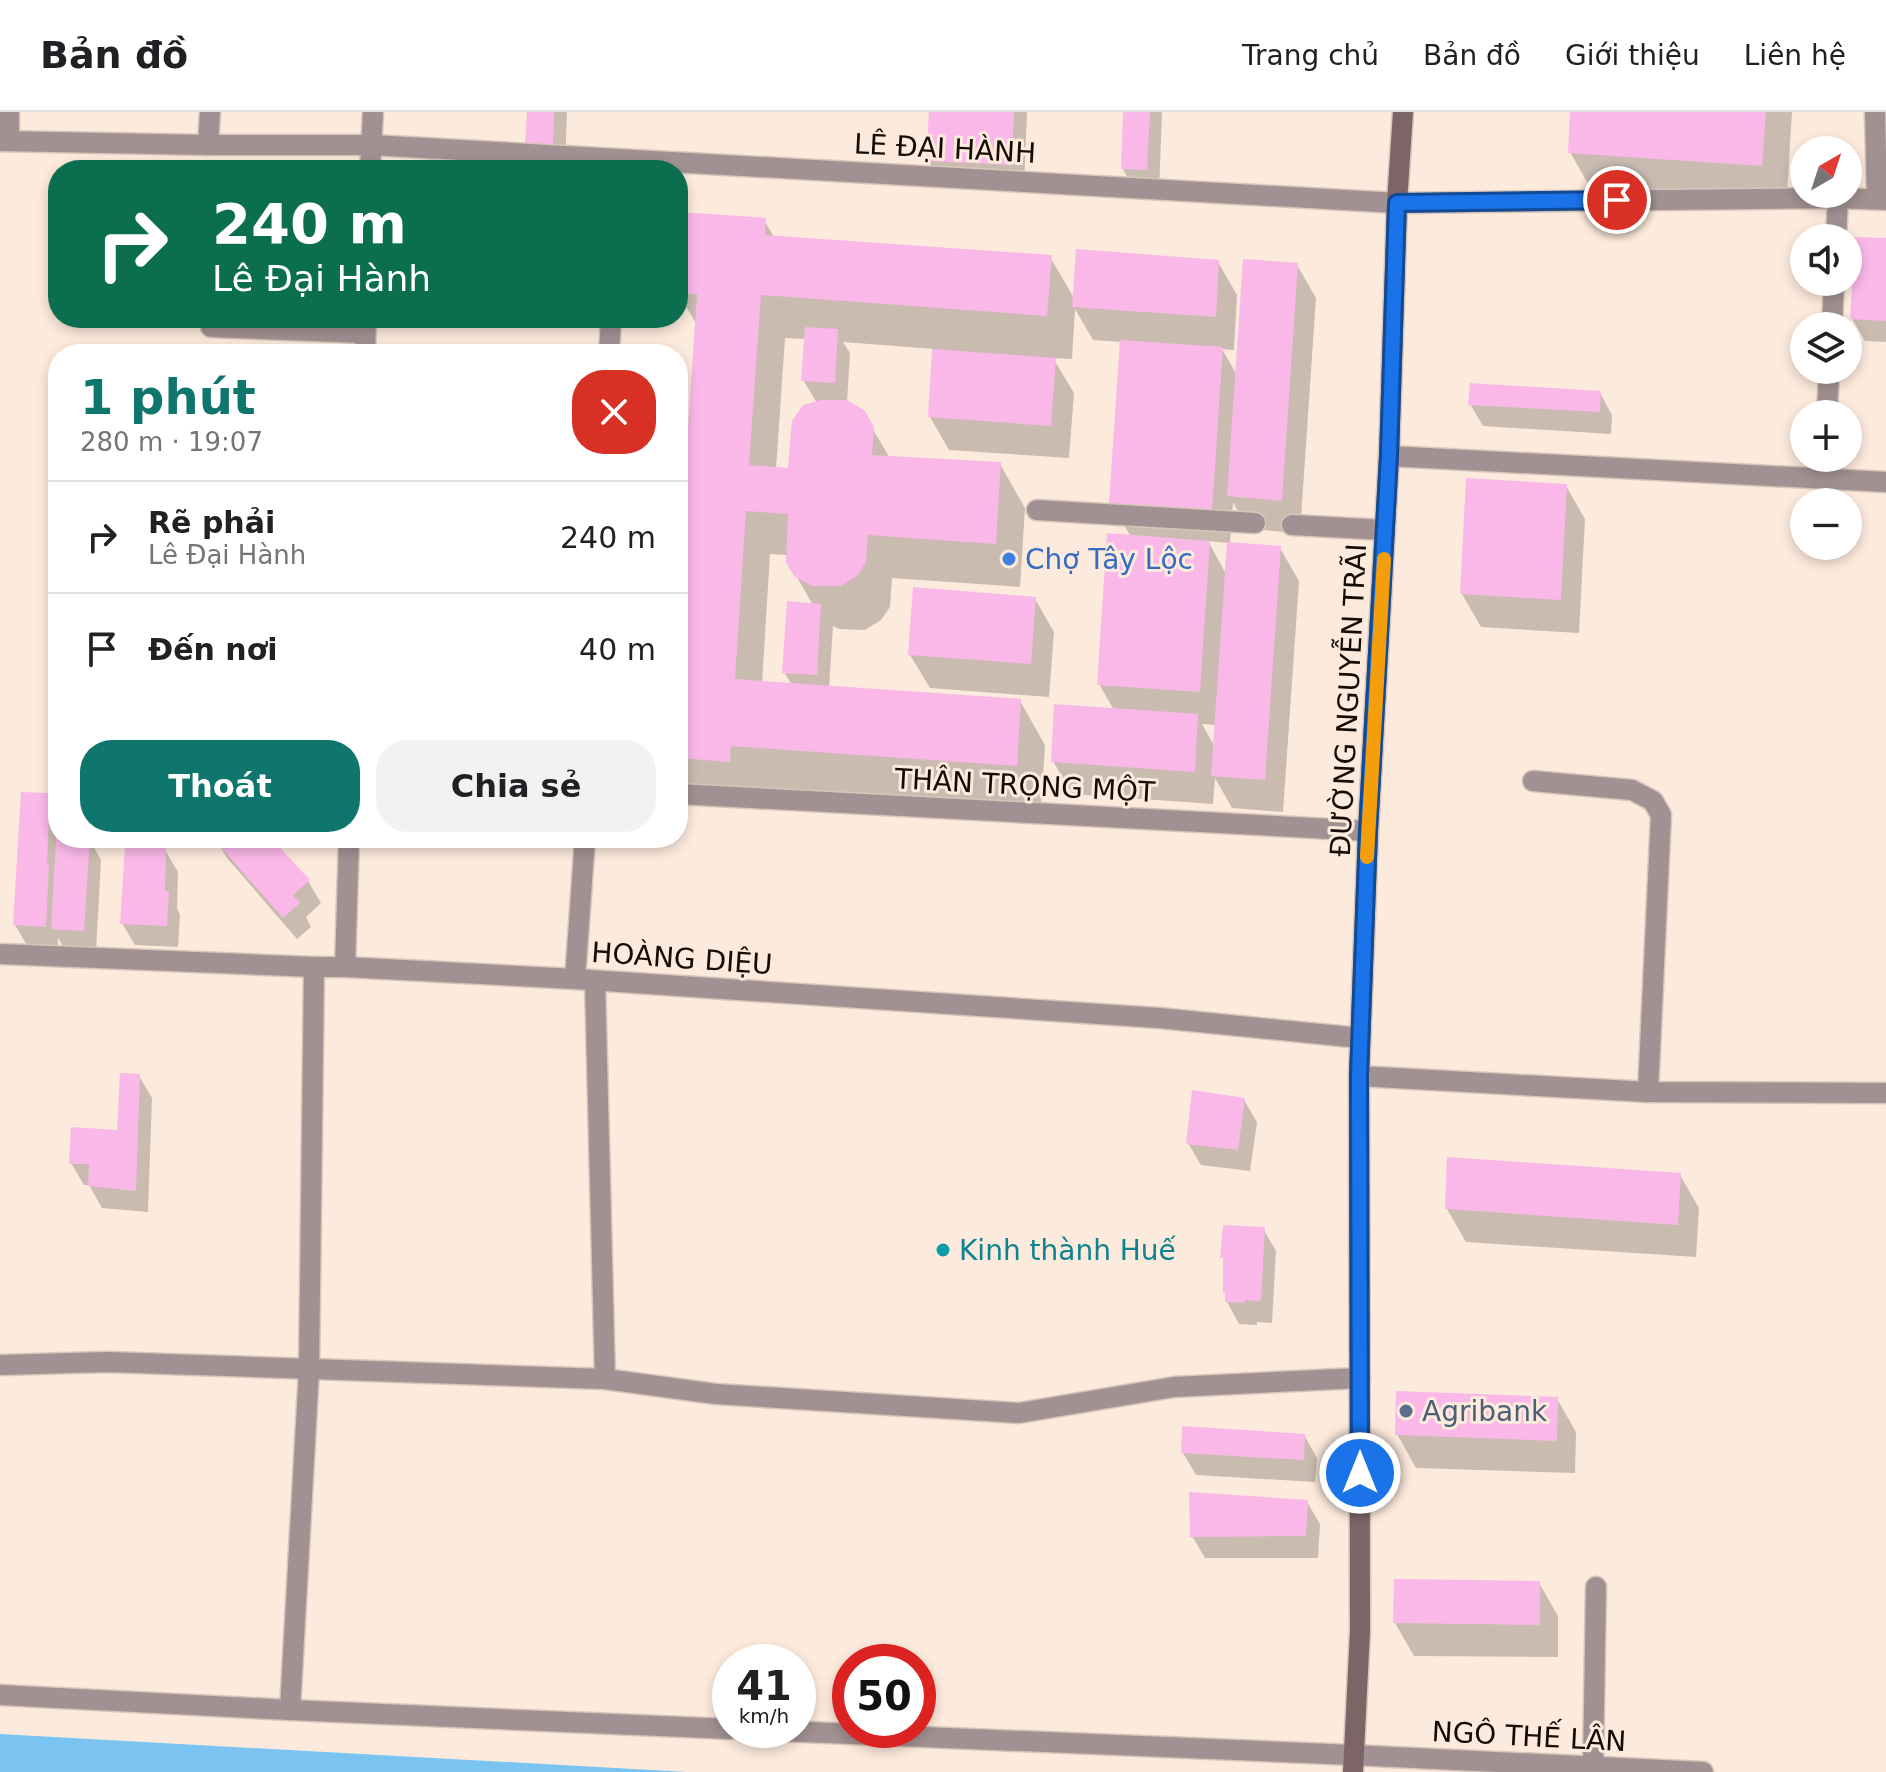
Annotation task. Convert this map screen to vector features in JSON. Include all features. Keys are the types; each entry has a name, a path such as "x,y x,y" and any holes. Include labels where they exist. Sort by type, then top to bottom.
{"main road":[{"name":"ĐƯỜNG NGUYỄN TRÃI","path":"1353,1763 1360,1631 1360,1038 1403,112"}],"street":[{"path":"4,141 9,112"},
{"path":"208,145 210,112"},
{"path":"370,160 373,112"},
{"path":"1875,112 1881,200"},
{"name":"LÊ ĐẠI HÀNH","path":"4,141 371,145 566,160"},
{"name":"LÊ ĐẠI HÀNH","path":"688,168 1397,203 1790,199"},
{"path":"230,328 365,335"},
{"path":"1389,456 1790,467"},
{"path":"1842,472 1886,482"},
{"path":"1037,510 1255,523"},
{"path":"1292,525 1385,530"},
{"path":"1533,781 1632,790 1653,801 1661,815 1648,1092"},
{"name":"THÂN TRỌNG MỘT","path":"688,795 1368,831"},
{"path":"345,967 349,848"},
{"path":"585,848 585,980 605,1379"},
{"name":"HOÀNG DIỆU","path":"0,954 585,980 1159,1018 1360,1038"},
{"path":"290,1710 309,1370 314,967"},
{"path":"1359,1076 1648,1092 1886,1093"},
{"path":"0,1365 107,1362 605,1379 716,1394 1019,1413 1174,1387 1360,1378"},
{"path":"1593,1767 1596,1587"},
{"path":"0,1695 712,1728"},
{"name":"NGÔ THẾ LÂN","path":"816,1733 1353,1763 1703,1772"}],"water":[{"path":"0,1734 687,1772 0,1772"}],"building":[{"path":"527,112 554,112 553,146 525,145"},
{"path":"929,112 1014,112 1012,165 926,161"},
{"path":"1123,112 1150,112 1147,170 1121,169"},
{"path":"1570,112 1766,112 1762,166 1568,153"},
{"path":"688,212 766,218 765,235 1052,255 1047,316 761,295 749,465 788,468 792,421 803,405 822,400 847,400 865,411 874,427 872,455 1001,462 996,544 868,535 866,562 857,576 840,586 812,586 794,576 786,562 788,514 746,511 735,679 1021,699 1017,766 731,746 730,762 688,759 688,428 697,294 688,294"},
{"path":"1862,237 1886,238 1886,321 1862,320 1862,312 1850,312 1851,296 1862,296"},
{"path":"1076,249 1219,260 1216,317 1072,307"},
{"path":"1243,259 1298,263 1282,501 1227,496"},
{"path":"805,327 838,329 835,383 801,381"},
{"path":"1120,340 1223,347 1212,511 1109,503"},
{"path":"932,349 1056,358 1051,426 928,417"},
{"path":"1470,383 1601,391 1600,412 1468,405"},
{"path":"1466,478 1567,484 1561,600 1460,594"},
{"path":"1107,533 1210,541 1200,692 1097,685"},
{"path":"1227,542 1281,546 1265,780 1211,776"},
{"path":"913,587 1036,597 1031,664 908,655"},
{"path":"787,601 821,604 817,675 782,673"},
{"path":"1054,704 1198,714 1195,772 1051,762"},
{"path":"21,792 48,793 46,927 13,925"},
{"path":"55,848 89,848 84,931 51,929"},
{"path":"125,848 166,848 165,891 169,891 167,926 120,924"},
{"path":"222,848 280,848 310,880 293,895 300,903 283,918"},
{"path":"120,1073 140,1074 136,1191 88,1186 89,1164 69,1164 71,1127 117,1130"},
{"path":"1192,1090 1245,1098 1238,1150 1186,1144"},
{"path":"1447,1157 1681,1173 1678,1225 1445,1209"},
{"path":"1223,1225 1265,1227 1261,1301 1225,1302 1223,1258 1220,1258"},
{"path":"1396,1391 1558,1397 1557,1441 1395,1435"},
{"path":"1182,1426 1305,1434 1304,1460 1181,1453"},
{"path":"1189,1492 1308,1500 1306,1536 1190,1537"},
{"path":"1394,1579 1540,1581 1540,1625 1393,1623"}],"slow traffic":[{"path":"1367,857 1384,559"}],"place":[{"name":"Chợ Tây Lộc","path":"1009,559"},
{"name":"Kinh thành Huế","path":"943,1250"},
{"name":"Agribank","path":"1406,1411"}],"route":[{"path":"1360,1473 1359,1076 1368,831 1389,456 1397,203 1617,200"}]}
